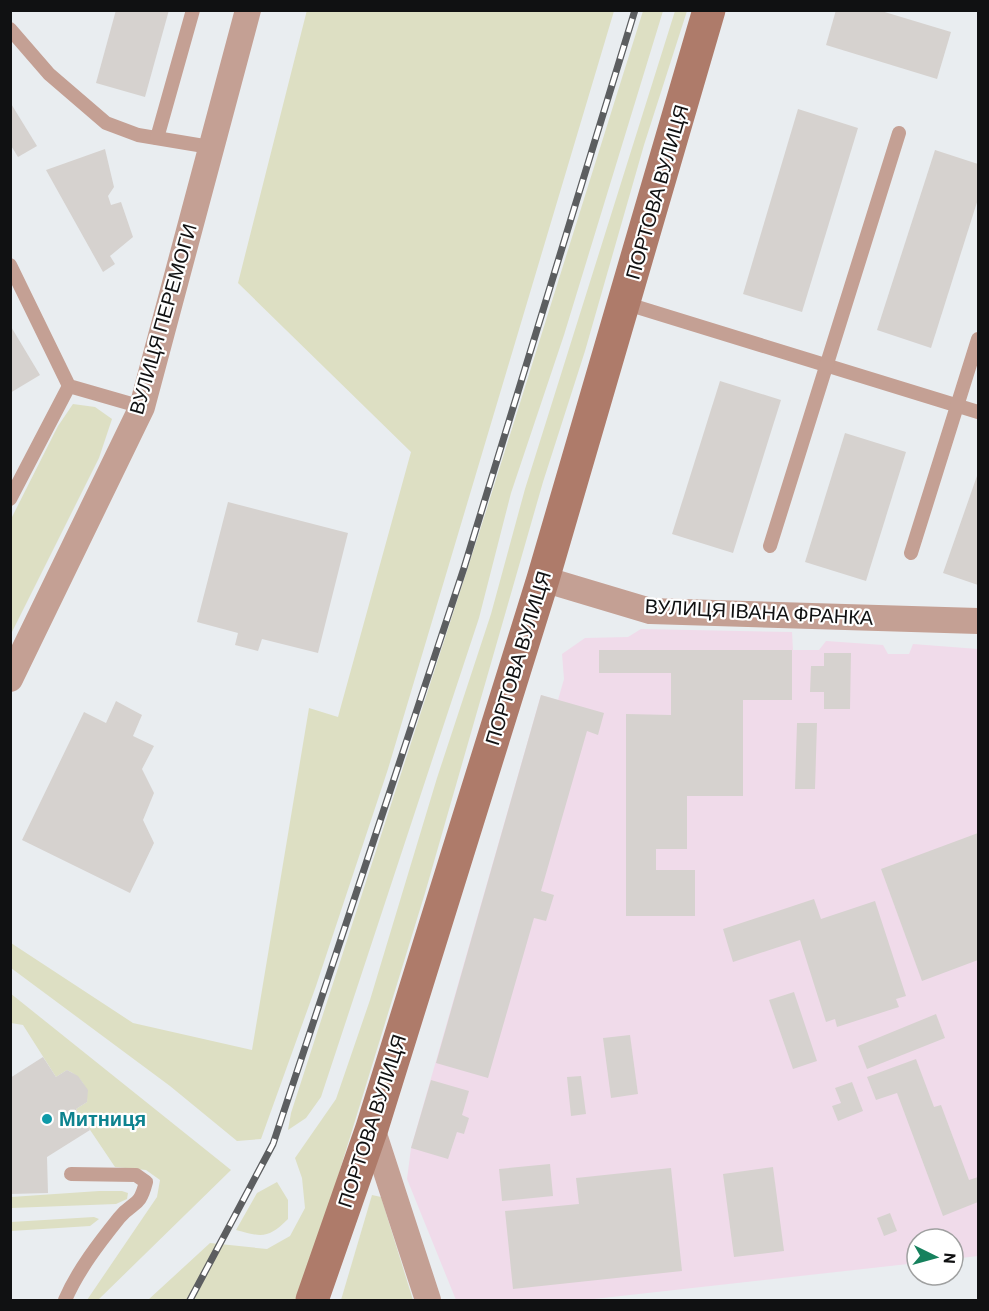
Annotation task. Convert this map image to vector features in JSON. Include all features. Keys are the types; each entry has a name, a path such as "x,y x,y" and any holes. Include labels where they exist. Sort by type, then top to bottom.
{"main road":[{"name":"ПОРТОВА ВУЛИЦЯ","path":"312,1300 372,1128 543,579 710,10"}],"street":[{"name":"ВУЛИЦЯ ПЕРЕМОГИ","path":"10,679 142,407 248,10"},
{"name":"ВУЛИЦЯ ІВАНА ФРАНКА","path":"543,579 650,611 978,621"},
{"path":"372,1128 428,1300"}],"lane":[{"path":"158,138 193,10"},
{"path":"10,29 49,74 106,123 138,135 210,147"},
{"path":"770,546 899,133"},
{"path":"10,265 69,386 142,407"},
{"path":"624,303 978,412"},
{"path":"911,553 978,339"},
{"path":"10,499 69,386"},
{"path":"65,1300 88,1259 122,1215 141,1199 146,1182 136,1175 71,1174"}],"shaded area":[{"path":"641,629 792,632 793,650 819,650 826,641 883,645 888,654 909,654 913,644 978,649 978,1256 965,1258 965,1227 905,1227 905,1264 585,1300 456,1300 407,1179 411,1148 541,695 558,700 564,679 562,654 585,638 628,637"}],"green space":[{"path":"307,10 614,11 388,769 316,986 261,1139 237,1141 170,1086 11,968 11,943 133,1023 252,1050 309,708 338,717 411,452 238,283"},
{"path":"643,11 663,11 564,335 511,493 479,618 321,1097 306,1118 288,1130 291,1113 482,524"},
{"path":"675,11 687,11 644,145 585,351 543,482 425,893 300,1300 148,1300 210,1243 267,1249 290,1236 305,1208 302,1178 295,1158 336,1099 370,1000 437,778 491,614 525,489"},
{"path":"73,404 95,407 112,419 99,458 11,634 11,519 58,426"},
{"path":"10,993 231,1170 98,1300 87,1300 157,1197 160,1180 146,1170 115,1167 76,1109 87,1102 83,1083 67,1070 56,1077 23,1025 11,1023"},
{"path":"277,1182 288,1200 288,1219 275,1230 264,1235 236,1230 257,1193"},
{"path":"122,1191 128,1193 127,1199 116,1204 11,1208 11,1197"},
{"path":"372,1195 381,1197 413,1300 341,1300"},
{"path":"94,1217 99,1219 90,1226 11,1231 11,1222"}],"building":[{"path":"116,10 169,10 145,97 96,83"},
{"path":"836,10 878,10 951,32 937,79 826,45"},
{"path":"10,102 37,146 18,157 10,144"},
{"path":"798,109 858,128 802,312 743,294"},
{"path":"105,149 114,187 108,196 111,205 121,202 133,237 110,256 115,264 103,272 46,170"},
{"path":"935,150 978,164 978,199 931,348 877,330"},
{"path":"10,325 40,375 10,393"},
{"path":"720,381 781,400 733,553 672,534"},
{"path":"845,433 906,452 866,581 805,562"},
{"path":"978,473 978,585 943,573"},
{"path":"228,502 348,533 318,653 262,639 258,651 235,645 238,633 197,622"},
{"path":"599,650 792,650 792,700 743,700 743,796 687,796 687,849 656,849 656,870 695,870 695,916 626,916 626,714 671,715 671,673 599,673"},
{"path":"824,653 851,653 850,709 824,709 824,692 810,692 811,666 824,666"},
{"path":"541,695 604,713 598,735 587,731 541,891 554,895 546,921 534,918 488,1078 436,1063"},
{"path":"116,701 142,715 133,736 154,746 142,769 154,793 143,820 154,843 130,893 22,840 84,712 106,723"},
{"path":"797,723 817,723 815,789 795,789"},
{"path":"978,833 978,960 922,981 881,869"},
{"path":"814,899 821,919 875,901 906,996 896,999 899,1007 837,1027 835,1019 826,1022 800,940 733,962 723,929"},
{"path":"794,992 817,1061 793,1069 769,1000"},
{"path":"936,1014 945,1038 867,1069 858,1046"},
{"path":"630,1035 638,1094 611,1098 603,1038"},
{"name":"Митниця","path":"43,1057 56,1077 67,1070 78,1076 88,1090 87,1102 76,1109 90,1130 47,1157 48,1193 10,1194 10,1078"},
{"path":"916,1059 934,1107 941,1105 969,1180 978,1177 978,1202 943,1216 897,1093 876,1100 867,1077"},
{"path":"581,1076 586,1114 571,1116 567,1077"},
{"path":"431,1080 469,1091 462,1115 469,1118 464,1134 457,1132 448,1159 411,1148"},
{"path":"852,1082 863,1111 838,1121 832,1106 841,1103 835,1088"},
{"path":"550,1164 553,1196 502,1201 499,1169"},
{"path":"773,1167 784,1251 734,1257 723,1174"},
{"path":"671,1168 682,1271 513,1289 505,1211 579,1204 576,1178"},
{"path":"890,1213 897,1231 884,1236 877,1218"}],"railway":[{"path":"190,1300 273,1144 464,568 635,10"}],"place":[{"name":"Митниця","path":"47,1119"}]}
